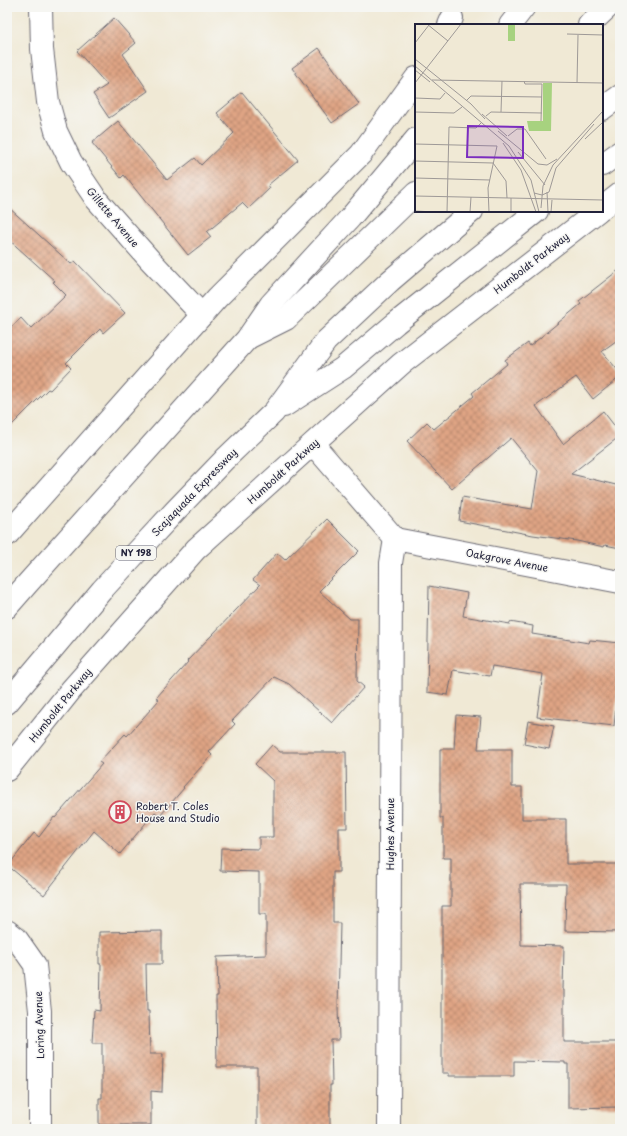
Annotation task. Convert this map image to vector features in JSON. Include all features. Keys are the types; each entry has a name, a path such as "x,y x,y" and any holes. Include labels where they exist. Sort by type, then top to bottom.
{"main road":[{"name":"Gillette Avenue","path":"41,7 42,49 48,102 56,131 71,162 96,199 202,315"},
{"path":"511,24 524,7"},
{"path":"590,24 608,7"},
{"path":"7,535 217,298 361,154 415,79"},
{"path":"603,108 620,96"},
{"path":"7,607 247,339 271,304 350,218 415,141"},
{"path":"603,164 620,152"},
{"path":"247,339 286,319 415,194"},
{"path":"603,207 620,194"},
{"path":"274,412 326,341 390,281 471,212"},
{"path":"274,412 343,368 396,322 536,212"},
{"name":"Humboldt Parkway","path":"7,770 71,690 196,549 401,364 597,212"},
{"name":"Scajaquada Expressway","path":"7,702 102,590 203,482 274,412"},
{"path":"313,444 395,538"},
{"name":"Oakgrove Avenue","path":"395,538 620,582"},
{"name":"Hughes Avenue","path":"389,1129 391,563 395,538"},
{"name":"Loring Avenue","path":"7,931 16,938 35,965 40,1011 40,1129"}],"building":[{"path":"114,18 136,43 123,54 148,91 109,118 93,94 107,85 77,51"},
{"path":"319,48 359,104 332,123 292,68"},
{"path":"242,92 298,160 268,185 270,188 248,209 242,203 207,232 211,237 188,255 124,175 121,178 92,143 118,121 167,180 195,158 201,165 234,133 217,113"},
{"path":"7,206 71,264 75,261 125,313 103,333 100,329 66,363 71,368 7,430 7,331 21,318 31,329 66,295 53,282 55,281 7,238"},
{"path":"620,269 620,338 602,351 620,373 620,377 593,399 576,377 536,406 563,444 603,411 620,433 620,436 571,474 620,486 620,548 605,545 604,547 459,521 462,497 532,509 538,471 511,438 452,489 407,441 427,422 434,429 474,396 472,393 507,364 505,360 528,343 530,346 581,304 579,301"},
{"path":"327,519 359,551 319,591 350,619 358,619 357,681 364,687 332,723 289,684 274,677 232,721 235,724 209,752 212,755 183,787 184,788 160,816 155,812 120,854 94,831 44,895 8,866 34,833 39,837 54,817 55,818 102,764 99,762 125,734 127,736 159,700 156,698 188,662 187,661 260,585 253,580 277,553 285,560"},
{"path":"429,586 467,593 463,616 510,624 510,622 533,626 532,634 589,643 590,640 620,643 620,669 614,726 537,717 543,674 492,666 490,676 453,670 448,695 427,692"},
{"path":"456,715 481,717 478,749 512,749 512,787 522,787 522,819 566,819 566,864 620,864 620,932 565,931 566,884 520,884 521,945 564,946 564,1042 620,1042 620,1107 568,1108 568,1064 565,1064 565,1062 514,1061 514,1076 449,1076 449,1073 442,1073 442,906 451,906 451,858 443,858 443,818 440,818 440,749 454,749"},
{"path":"528,721 554,726 549,749 524,744"},
{"path":"272,745 280,752 346,752 347,828 339,828 339,872 333,872 333,923 340,923 338,1007 339,1040 331,1040 332,1085 330,1085 330,1129 257,1129 257,1067 217,1067 217,957 266,955 266,914 259,914 259,872 220,871 221,848 259,849 259,837 273,837 273,781 255,764"},
{"path":"162,931 162,964 146,964 150,1054 163,1054 162,1092 151,1091 151,1125 99,1125 99,1098 102,1098 102,1043 92,1043 94,1010 100,1011 101,964 99,964 99,932"}],"place":[{"name":"Robert T. Coles House and Studio","path":"120,812"}]}
